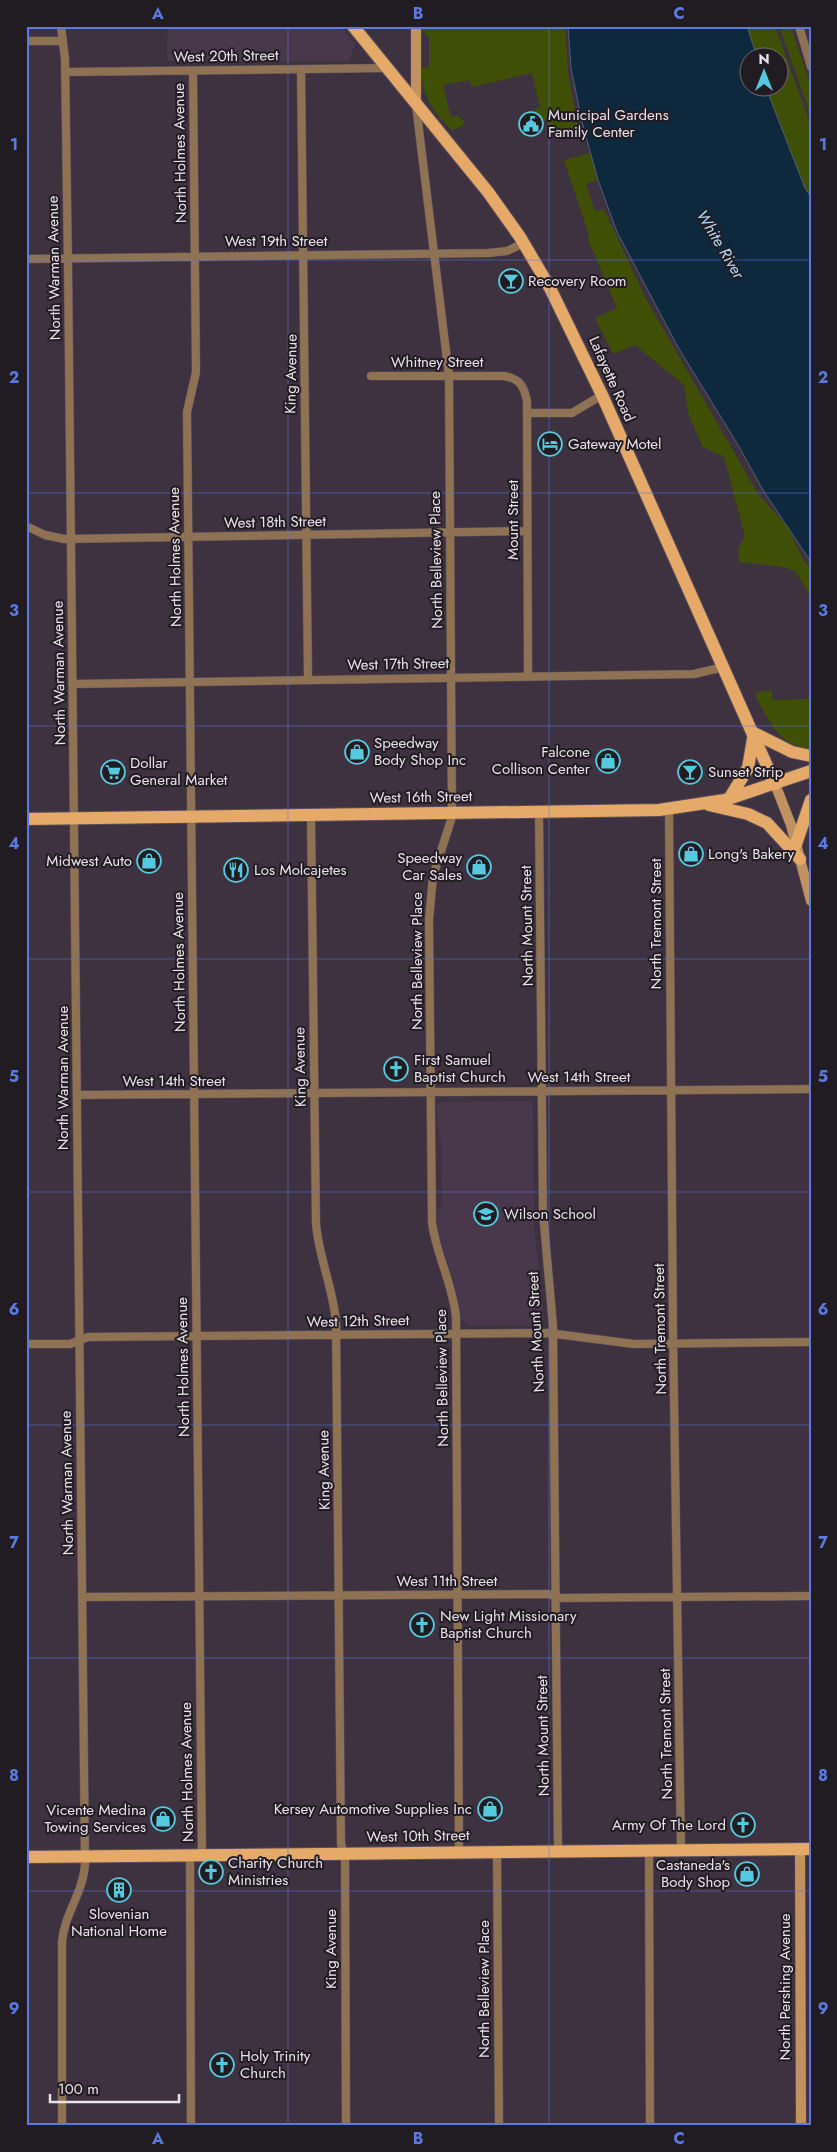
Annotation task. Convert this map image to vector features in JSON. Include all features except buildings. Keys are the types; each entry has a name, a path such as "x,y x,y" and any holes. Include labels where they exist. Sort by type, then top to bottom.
{"main road":[{"name":"Lafayette Road","path":"353,26 488,192 524,243 557,300 602,395 754,733 775,784"},
{"path":"729,798 748,768 754,733 791,751 811,756"},
{"name":"West 16th Street","path":"26,819 669,809 729,798 811,771"},
{"path":"796,844 811,800"},
{"path":"704,804 748,814 768,823 800,860"},
{"name":"West 10th Street","path":"26,1857 344,1852 805,1849"}],"street":[{"name":"North Warman Avenue","path":"61,26 65,72 68,259 84,1856 81,1888 65,1924 62,1942 62,2126"},
{"path":"416,26 416,103"},
{"path":"799,26 811,67"},
{"path":"26,41 63,41"},
{"name":"West 20th Street","path":"65,72 387,68"},
{"name":"King Avenue","path":"301,69 308,680"},
{"name":"North Holmes Avenue","path":"191,2126 199,1597 187,412 196,372 193,71"},
{"name":"North Belleview Place","path":"416,103 448,376 452,813 451,824 434,874 429,904 433,1230 439,1258 454,1300 456,1333 459,1852"},
{"name":"West 19th Street","path":"26,259 502,252 524,243"},
{"name":"Whitney Street","path":"371,376 504,376"},
{"name":"Mount Street","path":"504,376 513,378 523,387 527,401 528,676"},
{"path":"527,413 572,413 602,395"},
{"name":"West 18th Street","path":"26,526 48,536 71,538 526,531"},
{"name":"West 17th Street","path":"73,684 694,674 724,667"},
{"path":"775,784 796,844 811,902"},
{"name":"North Tremont Street","path":"669,809 681,1850"},
{"name":"North Mount Street","path":"539,812 544,1228 553,1333 558,1851"},
{"name":"King Avenue","path":"311,816 316,1224 321,1255 333,1297 336,1335 346,2126"},
{"name":"West 14th Street","path":"77,1095 811,1089"},
{"name":"West 12th Street","path":"26,1344 70,1344 88,1337 456,1333 553,1333 634,1344 811,1342"},
{"name":"West 11th Street","path":"82,1598 548,1594 555,1596 678,1597 811,1596"},
{"name":"North Pershing Avenue","path":"801,2126 805,1849"},
{"path":"649,1850 650,2126"},
{"name":"North Belleview Place","path":"497,1851 499,2126"}],"shaded area":[{"path":"168,26 340,26 355,44 349,61 167,61"},
{"name":"Wilson School","path":"440,1102 531,1102 533,1105 534,1228 544,1318 538,1326 468,1326 461,1319 458,1295 438,1232 437,1212 442,1204 441,1141 437,1123 437,1105"}],"green space":[{"path":"421,26 565,26 568,72 578,128 551,134 547,120 532,123 529,113 540,107 532,73 472,87 470,80 443,85 451,117 459,116 464,121 463,126 452,130 434,110 423,86 422,68 429,67 429,37 421,30"},
{"path":"747,26 775,26 783,48 754,48"},
{"path":"779,26 791,26 811,87 811,116 790,57 790,48 787,48"},
{"path":"790,68 811,126 811,197 805,188 770,98 790,98"},
{"path":"590,153 598,180 586,184 595,211 604,209 646,299 758,494 788,527 802,558 811,569 811,597 796,572 784,567 739,562 738,549 745,536 724,457 703,447 689,416 684,385 635,345 613,354 595,318 617,308 588,239 589,235 564,160"},
{"path":"762,691 772,691 772,700 811,699 811,749 790,743 776,731 755,695"}],"water":[{"name":"White River","path":"568,26 747,26 754,48 740,48 740,98 770,98 805,188 811,197 811,562 763,490 737,443 679,349 617,232 598,180 582,122 571,68"}],"place":[{"name":"Municipal Gardens Family Center","path":"531,124"},
{"name":"Recovery Room","path":"511,281"},
{"name":"Gateway Motel","path":"550,444"},
{"name":"Speedway Body Shop Inc","path":"357,752"},
{"name":"Falcone Collison Center","path":"608,761"},
{"name":"Dollar General Market","path":"113,772"},
{"name":"Sunset Strip","path":"690,772"},
{"name":"Long's Bakery","path":"691,854"},
{"name":"Midwest Auto","path":"149,861"},
{"name":"Speedway Car Sales","path":"479,867"},
{"name":"Los Molcajetes","path":"236,870"},
{"name":"First Samuel Baptist Church","path":"396,1069"},
{"name":"Wilson School","path":"486,1214"},
{"name":"New Light Missionary Baptist Church","path":"422,1625"},
{"name":"Kersey Automotive Supplies Inc","path":"490,1809"},
{"name":"Vicente Medina Towing Services","path":"163,1819"},
{"name":"Army Of The Lord","path":"743,1825"},
{"name":"Charity Church Ministries","path":"211,1872"},
{"name":"Castaneda's Body Shop","path":"747,1874"},
{"name":"Slovenian National Home","path":"119,1890"},
{"name":"Holy Trinity Church","path":"222,2065"}]}
